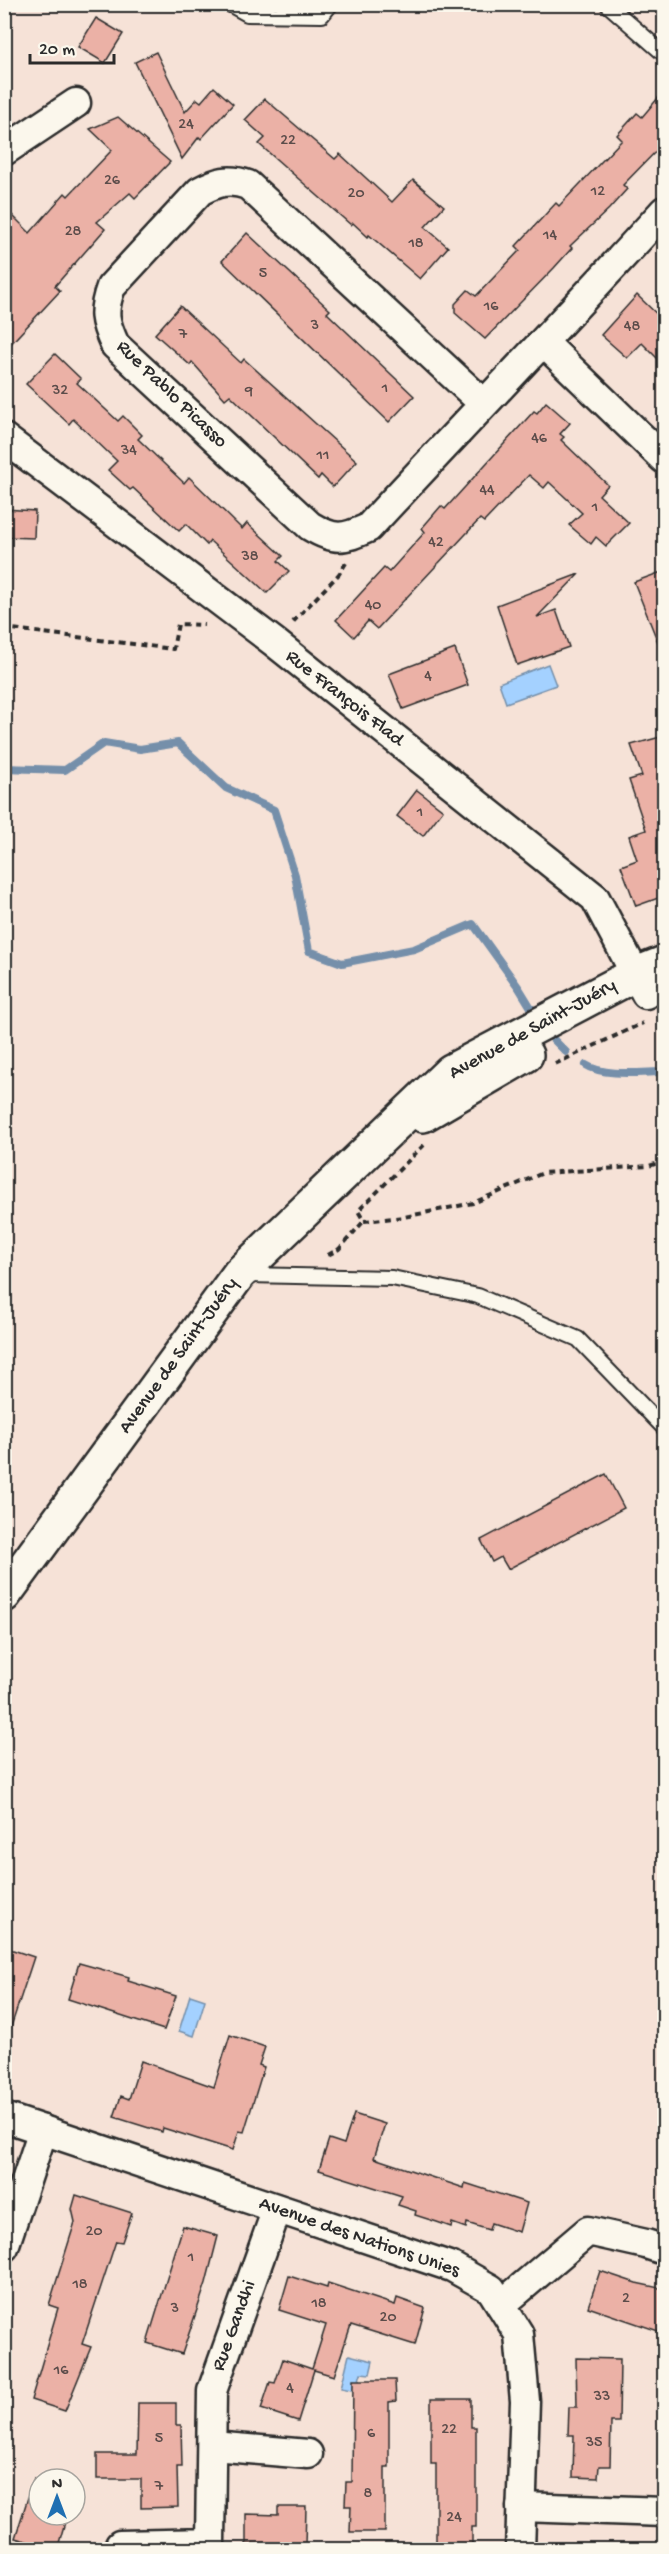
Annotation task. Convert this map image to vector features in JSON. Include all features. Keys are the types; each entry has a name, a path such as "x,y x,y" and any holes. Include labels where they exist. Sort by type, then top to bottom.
{"main road":[{"name":"Avenue de Saint-Juéry","path":"4,1595 239,1274 451,1071 540,1048 567,1022 653,980"}],"street":[{"path":"4,151 76,103"},
{"name":"Rue Pablo Picasso","path":"347,538 328,537 310,526 115,345 106,326 104,307 111,288 200,191 217,182 236,180 248,185 483,404"},
{"path":"347,538 368,528 483,404 544,343 664,212"},
{"path":"544,343 664,459"},
{"name":"Rue François Flad","path":"4,438 274,642 595,898 653,980"},
{"name":"Avenue des Nations Unies","path":"4,2117 452,2267 491,2289 519,2334 525,2401 520,2550"},
{"path":"4,2247 43,2130"},
{"name":"Rue Gandhi","path":"120,2550 120,2545 210,2543 212,2391 277,2208"},
{"path":"501,2305 588,2231 664,2250"},
{"path":"212,2446 308,2454"},
{"path":"521,2507 664,2512"}],"lane":[{"path":"229,4 247,14 322,15 331,4"},
{"path":"607,4 664,54"},
{"path":"239,1274 392,1278 478,1296 578,1339 664,1428"}],"path":[{"path":"274,642 339,574 346,563 347,538"},
{"path":"4,628 173,649 178,624"},
{"path":"540,1048 656,1017 653,980"},
{"path":"364,1221 358,1211 428,1141"},
{"path":"294,1275 339,1249 364,1221 404,1217 473,1203 543,1173 649,1166 664,1161"}],"water":[{"path":"548,664 556,685 506,703 499,683"},
{"path":"190,1995 205,2000 194,2036 179,2031"},
{"path":"349,2355 373,2361 370,2374 361,2373 356,2391 341,2388"}],"building":[{"path":"96,18 123,34 105,63 78,47"},
{"path":"156,52 185,112 197,99 201,102 214,87 233,104 201,139 199,137 182,159 135,62"},
{"path":"664,91 664,143 623,185 627,189 609,209 570,246 572,248 554,268 485,339 455,313 455,304 468,290 476,296 520,250 516,246 556,203 559,206 622,140 617,135 637,113 642,117"},
{"path":"265,99 335,159 340,154 392,202 413,180 444,206 425,227 448,247 420,279 369,235 368,237 353,223 351,225 259,144 265,138 245,120"},
{"path":"118,117 170,162 135,198 130,193 97,222 105,229 55,286 60,291 4,351 4,207 30,233 65,193 68,196 112,150 90,129"},
{"path":"247,233 330,310 327,313 414,396 389,422 222,261"},
{"path":"637,295 664,321 664,365 642,343 627,358 601,335"},
{"path":"180,306 241,363 244,359 357,461 333,487 321,475 318,479 230,395 225,399 192,362 190,365 155,334"},
{"path":"55,354 81,379 77,383 118,421 123,416 142,435 138,439 184,483 189,477 242,529 247,523 283,556 278,561 289,571 267,593 210,541 207,545 186,524 179,531 133,488 130,490 108,470 117,461 73,419 69,424 26,384"},
{"path":"546,402 570,423 560,434 564,437 561,440 608,485 599,495 629,523 606,546 596,537 591,544 569,525 582,513 549,482 544,488 529,475 484,522 480,519 377,629 368,621 354,637 336,620 384,568 389,572 425,532 422,528 441,506 445,509 534,411 537,413"},
{"path":"4,509 35,511 34,538 4,537"},
{"path":"664,571 664,655 663,655 634,582"},
{"path":"579,574 537,617 556,610 569,647 517,665 497,605"},
{"path":"455,649 468,685 403,709 389,674"},
{"path":"664,736 664,896 636,906 621,866 637,860 629,836 646,830 629,780 642,776 631,745"},
{"path":"417,790 443,810 423,836 397,816"},
{"path":"606,1474 624,1508 508,1569 501,1557 492,1562 481,1540"},
{"path":"4,1947 34,1957 9,2033 4,2032"},
{"path":"79,1963 129,1977 128,1981 176,1996 164,2030 68,1999"},
{"path":"230,2035 265,2047 259,2065 264,2067 244,2132 239,2131 233,2150 163,2128 162,2132 114,2117 121,2096 129,2099 141,2061 214,2087"},
{"path":"354,2114 385,2124 374,2158 464,2188 465,2183 527,2203 519,2232 491,2223 489,2230 467,2223 466,2228 452,2223 451,2227 415,2215 416,2211 398,2205 402,2196 319,2170 329,2139 344,2144"},
{"path":"76,2195 132,2213 122,2242 116,2241 82,2344 91,2347 65,2411 31,2400 58,2308 49,2305 75,2222 72,2209"},
{"path":"183,2226 218,2236 206,2283 182,2354 147,2343"},
{"path":"600,2271 636,2283 664,2289 664,2333 588,2307"},
{"path":"289,2276 327,2288 328,2283 395,2305 397,2298 425,2308 415,2345 351,2325 334,2376 314,2370 298,2421 261,2409 270,2382 275,2383 283,2359 312,2369 326,2325 279,2310"},
{"path":"576,2358 620,2359 619,2422 611,2422 610,2466 599,2466 598,2478 573,2477 574,2435 568,2435 569,2407 577,2407"},
{"path":"353,2380 395,2380 396,2401 389,2402 389,2467 385,2467 385,2532 350,2532 351,2506 345,2506 346,2482 352,2482"},
{"path":"431,2399 471,2399 471,2427 476,2427 476,2527 472,2527 472,2547 436,2547 436,2464 431,2464"},
{"path":"138,2403 176,2403 176,2425 181,2425 182,2467 177,2467 178,2507 141,2508 141,2479 97,2479 97,2454 137,2454"},
{"path":"27,2501 27,2527 64,2527 57,2550 15,2538"},
{"path":"278,2507 306,2507 305,2545 246,2544 246,2514 278,2515"}],"waterway":[{"path":"4,768 65,770 104,743 140,749 178,743 226,788 274,810 295,875 309,951 342,963 414,949 473,924 519,988 538,1019"},
{"path":"545,1031 566,1052"},
{"path":"586,1065 594,1069 613,1072 664,1072"}]}
